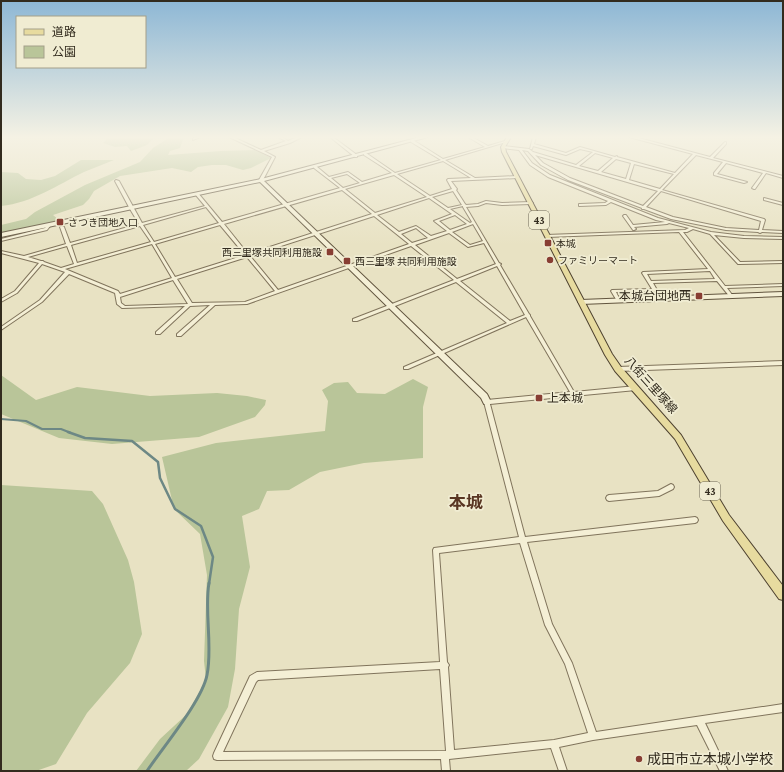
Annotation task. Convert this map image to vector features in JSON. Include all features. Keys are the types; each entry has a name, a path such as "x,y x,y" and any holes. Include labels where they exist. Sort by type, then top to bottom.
{"main road":[{"name":"八街三里塚線","path":"516,173 609,355 618,369 681,440 726,518 783,595"}],"street":[{"path":"261,180 265,173"},
{"path":"1,235 132,209 290,173"},
{"path":"323,173 509,322"},
{"path":"348,173 362,183"},
{"path":"329,178 348,173"},
{"path":"62,269 398,173"},
{"path":"465,173 473,178"},
{"path":"544,173 667,223 711,233 744,237 781,238 783,243"},
{"path":"558,173 643,208 672,218 699,224 760,232 783,232"},
{"path":"603,173 763,220 760,232"},
{"path":"627,180 629,173"},
{"path":"643,208 676,174 673,173"},
{"path":"716,173 715,174 745,182"},
{"path":"754,188 764,173"},
{"path":"770,173 783,176"},
{"path":"395,174 472,224"},
{"path":"517,176 449,180 464,205 472,224 499,264 573,394"},
{"path":"261,180 314,234 484,396 487,402 523,541 549,625 568,663 593,736"},
{"path":"118,181 132,209 190,304 189,306"},
{"path":"119,296 454,189"},
{"path":"197,194 278,292"},
{"path":"765,199 783,204"},
{"path":"580,205 606,204 610,201"},
{"path":"447,209 464,205 478,205 486,202 502,204 531,203"},
{"path":"25,257 207,206"},
{"path":"455,214 436,221 470,246 485,242"},
{"path":"625,216 637,233"},
{"path":"632,226 667,223"},
{"path":"1,252 42,262 117,292 119,296 119,304 126,307 245,304 472,224"},
{"path":"1,240 46,229 49,226"},
{"path":"62,227 76,265"},
{"path":"398,233 416,227 431,238"},
{"path":"547,236 688,231 691,228"},
{"path":"680,231 731,296"},
{"path":"711,233 739,263 783,262"},
{"path":"1,301 16,292 42,262"},
{"path":"355,320 499,264"},
{"path":"618,300 613,291 655,290 644,273 711,270"},
{"path":"1,329 40,301 68,272"},
{"path":"650,282 719,280"},
{"path":"724,287 783,285"},
{"path":"581,302 783,294"},
{"path":"179,335 213,305"},
{"path":"158,333 189,306"},
{"path":"406,368 528,315"},
{"path":"618,369 783,363"},
{"path":"487,402 636,388"},
{"path":"609,498 659,493 671,487"},
{"path":"446,771 445,665 436,550 695,520"},
{"path":"445,665 257,676 253,679 217,756 447,755 554,744 593,736 783,708"},
{"path":"699,720 724,771"},
{"path":"554,744 563,771"}],"green space":[{"path":"1,173 18,173 26,179 41,180 60,173 82,173 44,193 23,201 1,206"},
{"path":"114,173 139,173 120,176 94,191 83,205 53,215 59,220 1,235 1,225 26,219 35,212 85,185"},
{"path":"1,375 36,400 77,387 150,396 217,393 247,396 266,400 265,405 255,417 199,437 112,444 59,438 1,414"},
{"path":"413,379 428,387 423,407 423,458 364,463 320,472 289,490 267,491 259,509 242,516 250,567 239,609 235,669 228,707 199,759 186,771 136,771 160,739 187,714 206,680 204,661 207,575 200,534 174,509 162,457 216,443 325,431 328,401 322,390 334,383 348,382 357,393 385,394"},
{"path":"1,485 92,491 103,504 128,560 134,582 142,634 130,663 87,713 56,764 36,771 1,771"}],"waterway":[{"path":"1,419 26,421 42,429 61,429 71,433"},
{"path":"68,432 85,438 132,441 158,462 160,478 175,509 201,526 213,557 209,584"},
{"path":"147,771 181,724 204,686 209,664 207,605 209,583"}],"place":[{"name":"さつき団地入口","path":"60,222"},
{"name":"本城","path":"548,243"},
{"name":"西三里塚共同利用施設","path":"330,252"},
{"name":"ファミリーマート","path":"550,260"},
{"name":"西三里塚 共同利用施設","path":"347,261"},
{"name":"本城台団地西","path":"699,296"},
{"name":"上本城","path":"539,398"},
{"name":"成田市立本城小学校","path":"639,759"}],"district":[{"name":"本城","path":"466,502"}]}
